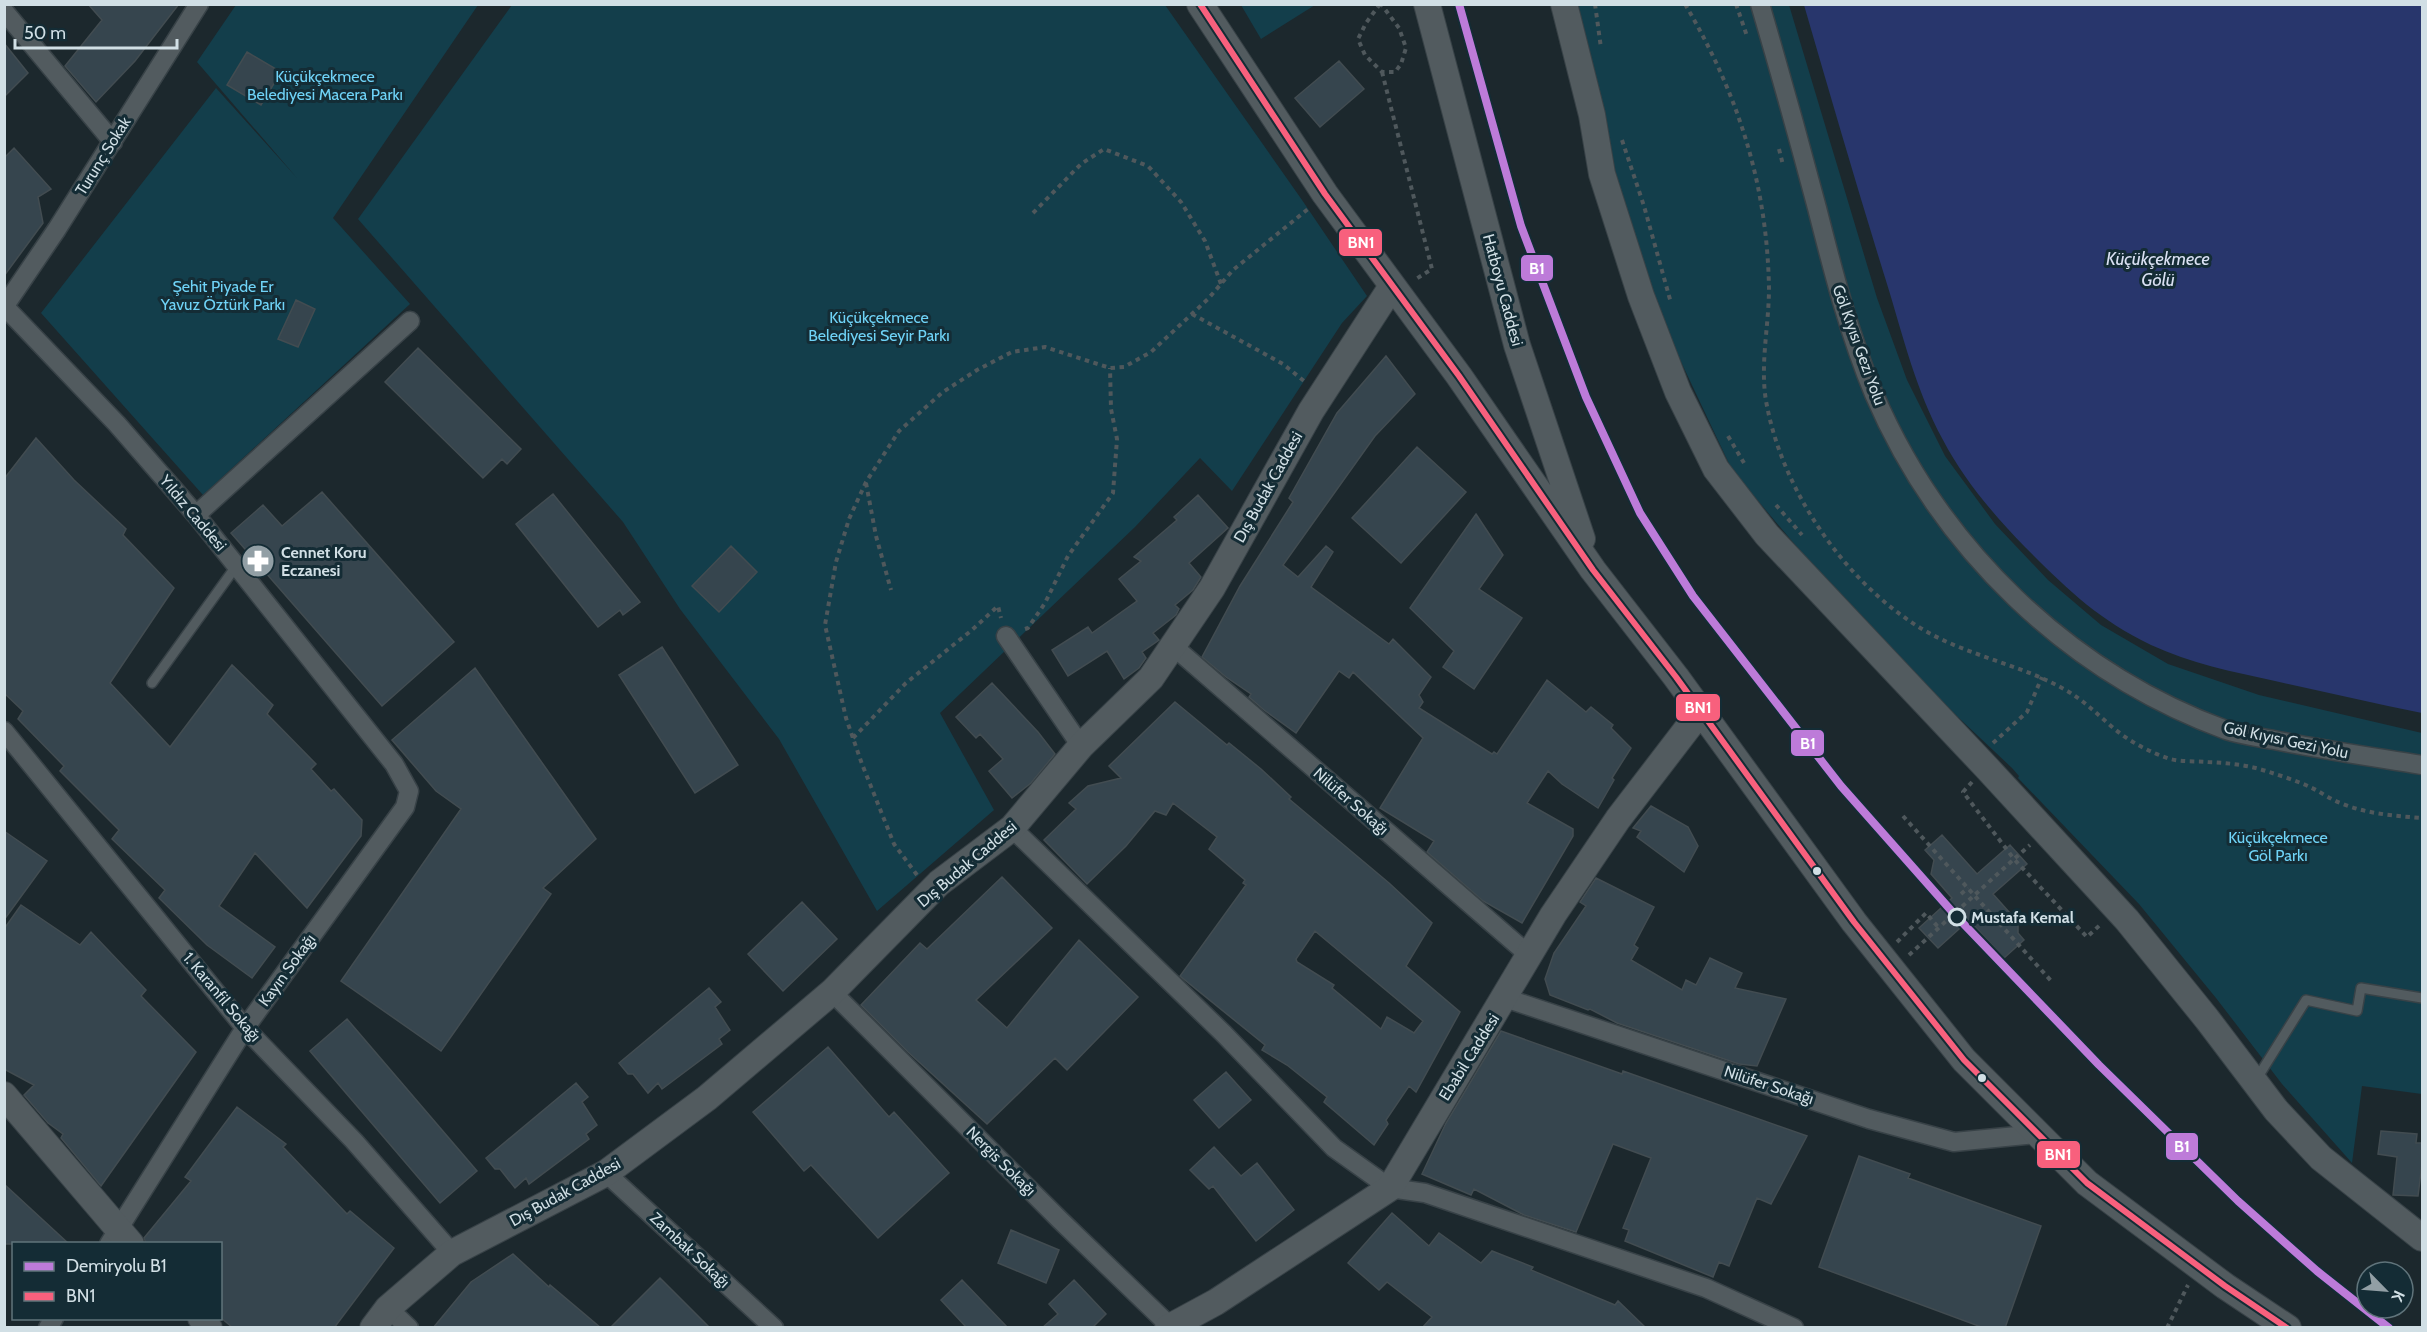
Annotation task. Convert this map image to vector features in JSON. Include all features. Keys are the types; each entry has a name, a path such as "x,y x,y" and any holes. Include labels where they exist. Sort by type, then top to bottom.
{"street":[{"name":"Turunç Sokak","path":"5,306 113,142 199,4"},
{"path":"1200,4 1325,194 1402,284 1459,376 1593,570 1854,922 1964,1060 2087,1183 2197,1265 2289,1328"},
{"name":"Hatboyu Caddesi","path":"1427,4 1517,345 1593,570"},
{"path":"1564,4 1592,115 1602,174 1641,296 1677,392 1716,469 1767,535 2127,920 2208,1019 2276,1110 2321,1158 2422,1238"},
{"name":"Göl Kıyısı Gezi Yolu","path":"1760,4 1784,84 1843,309 1874,394 1915,475 1967,547 2023,606 2080,654 2156,701 2228,731 2314,748 2422,765"},
{"path":"4,11 113,142"},
{"name":"Dış Budak Caddesi","path":"380,1318 452,1253 606,1173 707,1098 832,992 930,893 1012,828 1081,746 1151,678 1212,588 1321,395 1402,284"},
{"name":"Yıldız Caddesi","path":"5,306 117,424 196,515 394,764 409,791"},
{"path":"196,515 410,321"},
{"path":"1006,636 1081,746"},
{"name":"Nilüfer Sokağı","path":"1173,646 1530,956"},
{"name":"Ebabil Caddesi","path":"1170,1327 1216,1302 1390,1188 1553,915 1617,819 1700,712"},
{"name":"1. Karanfil Sokağı","path":"4,731 246,1028 354,1141 452,1253"},
{"name":"Kayın Sokağı","path":"120,1239 246,1028 405,807 409,791"},
{"path":"1012,828 1224,1034 1334,1148 1390,1188 1425,1193 1695,1285 1791,1327"},
{"name":"Nergis Sokağı","path":"832,992 1170,1327"},
{"name":"Nilüfer Sokağı","path":"1505,998 1869,1119 1954,1142 2037,1134"},
{"path":"4,1095 120,1239"},
{"name":"Zambak Sokağı","path":"606,1173 774,1328"},
{"path":"380,1318 409,1328"}],"lane":[{"path":"152,683 237,565"},
{"path":"2255,1082 2306,1000 2357,1011 2361,988 2422,998"}],"path":[{"path":"1382,72 1395,72 1407,48 1399,28 1381,4 1366,23 1358,39 1365,55 1382,72 1432,269 1402,284"},
{"path":"1595,4 1602,51"},
{"path":"1736,4 1750,42"},
{"path":"1621,139 1644,206 1674,312"},
{"path":"1777,141 1785,168"},
{"path":"1033,213 1081,164 1104,149 1148,166 1181,202 1205,241 1221,284"},
{"path":"930,893 894,844 846,718 825,626 836,562 849,519 866,482 899,431 926,407 977,369 1012,352 1045,347 1110,368 1124,367 1151,352 1192,314 1233,270 1308,209"},
{"path":"1192,314 1282,364 1321,395"},
{"path":"853,738 906,683 998,606 1006,636 1028,628 1045,603 1068,556 1113,493 1117,439 1111,409 1110,368"},
{"path":"1727,434 1750,472"},
{"path":"866,482 876,536 891,590"},
{"path":"1775,504 1803,536"},
{"path":"1986,750 2027,712 2042,677"},
{"path":"1966,797 2005,849 2016,857 2022,868 2087,937 2106,919"},
{"path":"1903,816 2053,983"},
{"path":"1938,927 1926,913 1897,942 1909,956 2016,857"},
{"path":"1961,894 1968,888"},
{"path":"2168,1328 2197,1265"}],"green space":[{"name":"Şehit Piyade Er Yavuz Öztürk Parkı","path":"236,5 478,5 333,218 410,304 203,495 41,313 216,88 297,178 197,62"},
{"name":"Küçükçekmece Belediyesi Seyir Parkı","path":"512,5 1165,5 1367,296 1342,323 1232,491 1200,458 1135,527 940,713 994,810 877,911 779,739 680,609 623,522 358,219"},
{"path":"1241,5 1315,5 1261,39"},
{"name":"Küçükçekmece Göl Parkı","path":"1576,5 1789,5 1877,298 1907,380 1945,456 1995,524 2048,580 2101,625 2168,664 2259,695 2422,733 2422,1094 2362,1086 2352,1163 2282,1084 2216,998 2139,904 2018,778 2019,776 2012,768 1872,636 1732,470 1651,298 1611,169"}],"water":[{"name":"Küçükçekmece Gölü","path":"1804,5 2422,5 2422,713 2196,662 2151,645 2114,624 2083,602 2002,522 1970,483 1951,455 1925,402 1905,343"}],"building":[{"path":"88,4 179,4 135,61 96,102 65,66 102,20"},
{"path":"4,43 28,73 4,97"},
{"path":"247,52 281,72 261,105 227,85"},
{"path":"1339,61 1364,89 1320,127 1295,98"},
{"path":"14,148 51,189 38,197 43,223 4,276 4,158"},
{"path":"296,300 315,309 298,347 278,339"},
{"path":"418,348 521,449 507,464 502,459 483,478 385,382"},
{"path":"1386,356 1415,394 1375,436 1283,565 1298,577 1326,546 1333,552 1311,587 1389,644 1393,639 1431,677 1419,695 1423,702 1419,708 1492,754 1494,752 1497,754 1547,680 1586,712 1591,707 1613,725 1611,728 1631,748 1612,778 1614,780 1598,808 1562,784 1548,771 1527,803 1573,829 1573,836 1522,923 1483,901 1427,852 1434,841 1380,808 1423,738 1353,672 1349,678 1339,671 1296,733 1264,710 1249,697 1251,694 1202,657 1240,586 1293,502 1289,498 1337,413"},
{"path":"36,438 74,480 126,529 123,535 174,588 110,683 170,747 232,665 273,705 267,714 316,764 311,769 331,791 334,789 362,820 361,836 307,908 255,853 219,906 275,947 252,978 207,945 159,898 165,890 112,839 119,830 60,771 64,766 18,719 23,711 4,693 4,479"},
{"path":"1417,447 1466,492 1401,563 1352,518"},
{"path":"322,492 454,642 382,706 231,533 263,505 282,526"},
{"path":"553,494 640,602 623,615 620,610 598,627 516,524"},
{"path":"1198,495 1228,528 1189,563 1201,577 1193,590 1175,605 1179,609 1176,615 1153,633 1159,640 1142,652 1146,658 1139,668 1124,679 1107,651 1068,676 1052,650 1088,627 1092,633 1137,601 1119,579 1141,561 1134,557 1177,520 1174,517"},
{"path":"1476,514 1503,555 1479,589 1522,618 1474,689 1443,667 1454,651 1410,608"},
{"path":"731,546 757,572 719,612 692,586"},
{"path":"662,647 738,765 695,793 619,675"},
{"path":"475,668 596,839 543,888 551,894 441,1051 341,981 461,809 436,791 392,740"},
{"path":"992,683 1038,732 1055,754 1031,783 1012,798 989,771 1003,759 980,734 976,738 956,717"},
{"path":"1175,702 1227,745 1229,743 1261,769 1291,797 1289,799 1389,883 1432,923 1406,966 1460,1012 1416,1092 1409,1086 1386,1120 1388,1124 1374,1145 1324,1102 1327,1097 1287,1065 1262,1050 1265,1045 1180,976 1246,885 1243,883 1245,880 1209,849 1217,837 1173,803 1166,815 1155,811 1126,846 1087,884 1044,840 1076,809 1069,803 1088,786 1121,778 1109,766","holes":["1315,931 1423,1021 1414,1033 1387,1017 1381,1029 1332,988 1334,985 1297,962 1296,959"]},
{"path":"1651,806 1688,827 1698,846 1684,872 1637,837 1641,831 1633,828"},
{"path":"4,831 47,861 4,920"},
{"path":"1942,835 1977,874 2010,845 2027,864 1993,894 2018,922 2018,933 2024,940 2004,958 1969,920 1938,948 1919,928 1952,898 1931,874 1934,860 1925,850"},
{"path":"1002,877 1052,928 976,1000 1007,1028 1079,940 1138,997 1067,1070 1055,1058 987,1124 908,1052 861,1005 920,943 927,949"},
{"path":"1596,878 1654,907 1634,945 1638,948 1631,960 1682,990 1686,980 1696,985 1710,958 1742,973 1735,988 1786,999 1757,1066 1739,1064 1617,1023 1590,1009 1550,995 1545,979 1554,953 1586,906 1580,902"},
{"path":"802,902 837,939 783,991 748,954"},
{"path":"21,905 80,945 91,932 146,990 141,996 196,1052 101,1186 61,1138 63,1134 48,1123 24,1095 34,1085 4,1069 4,929"},
{"path":"709,988 721,1002 715,1007 730,1030 719,1039 722,1044 662,1089 658,1083 648,1093 633,1074 628,1074 619,1063"},
{"path":"347,1019 477,1171 440,1203 310,1051"},
{"path":"1501,1031 1807,1136 1771,1204 1757,1198 1729,1266 1719,1262 1713,1277 1625,1241 1629,1230 1623,1228 1651,1158 1613,1144 1576,1232 1524,1215 1474,1189 1471,1195 1422,1174 1446,1123"},
{"path":"828,1047 889,1117 894,1112 949,1173 878,1238 811,1165 804,1171 753,1112"},
{"path":"1226,1072 1251,1100 1219,1128 1194,1100"},
{"path":"576,1083 588,1097 582,1102 597,1125 586,1134 589,1139 529,1184 526,1178 515,1188 500,1169 495,1169 486,1158"},
{"path":"237,1107 286,1144 283,1147 347,1214 350,1211 394,1248 334,1328 233,1328 222,1319 222,1242 145,1242 144,1238 191,1181 185,1177"},
{"path":"2381,1131 2417,1134 2416,1143 2422,1143 2418,1196 2393,1195 2397,1157 2378,1154"},
{"path":"1214,1147 1241,1176 1257,1163 1294,1210 1256,1241 1213,1186 1209,1189 1190,1170"},
{"path":"1859,1156 1910,1174 1908,1178 2041,1226 2005,1328 1984,1328 1819,1267"},
{"path":"4,1184 67,1242 12,1242 12,1244 4,1244"},
{"path":"1392,1213 1429,1246 1439,1233 1481,1263 1492,1251 1533,1267 1531,1270 1615,1305 1618,1301 1646,1328 1422,1328 1432,1317 1387,1282 1379,1290 1348,1263"},
{"path":"1011,1230 1059,1250 1046,1283 998,1263"},
{"path":"513,1254 549,1287 550,1285 601,1328 433,1328 471,1282"},
{"path":"660,1278 710,1328 610,1328"},
{"path":"962,1280 1008,1328 967,1328 941,1300"},
{"path":"1074,1280 1106,1314 1092,1328 1042,1328 1058,1314 1049,1304"}],"rail line":[{"name":"B1","path":"1459,4 1521,226 1586,397 1640,513 1693,596 1841,786 1956,916 2099,1065 2238,1201 2317,1271 2389,1328"}],"transit line":[{"name":"BN1","path":"1200,4 1325,194 1459,376 1593,570 1676,677 1854,922 1964,1060 2087,1183 2225,1286 2287,1328"}],"place":[{"name":"Cennet Koru Eczanesi","path":"258,561"},
{"name":"Mustafa Kemal","path":"1957,917"}],"park label":[{"name":"Küçükçekmece Belediyesi Macera Parkı","path":"325,85"}]}
